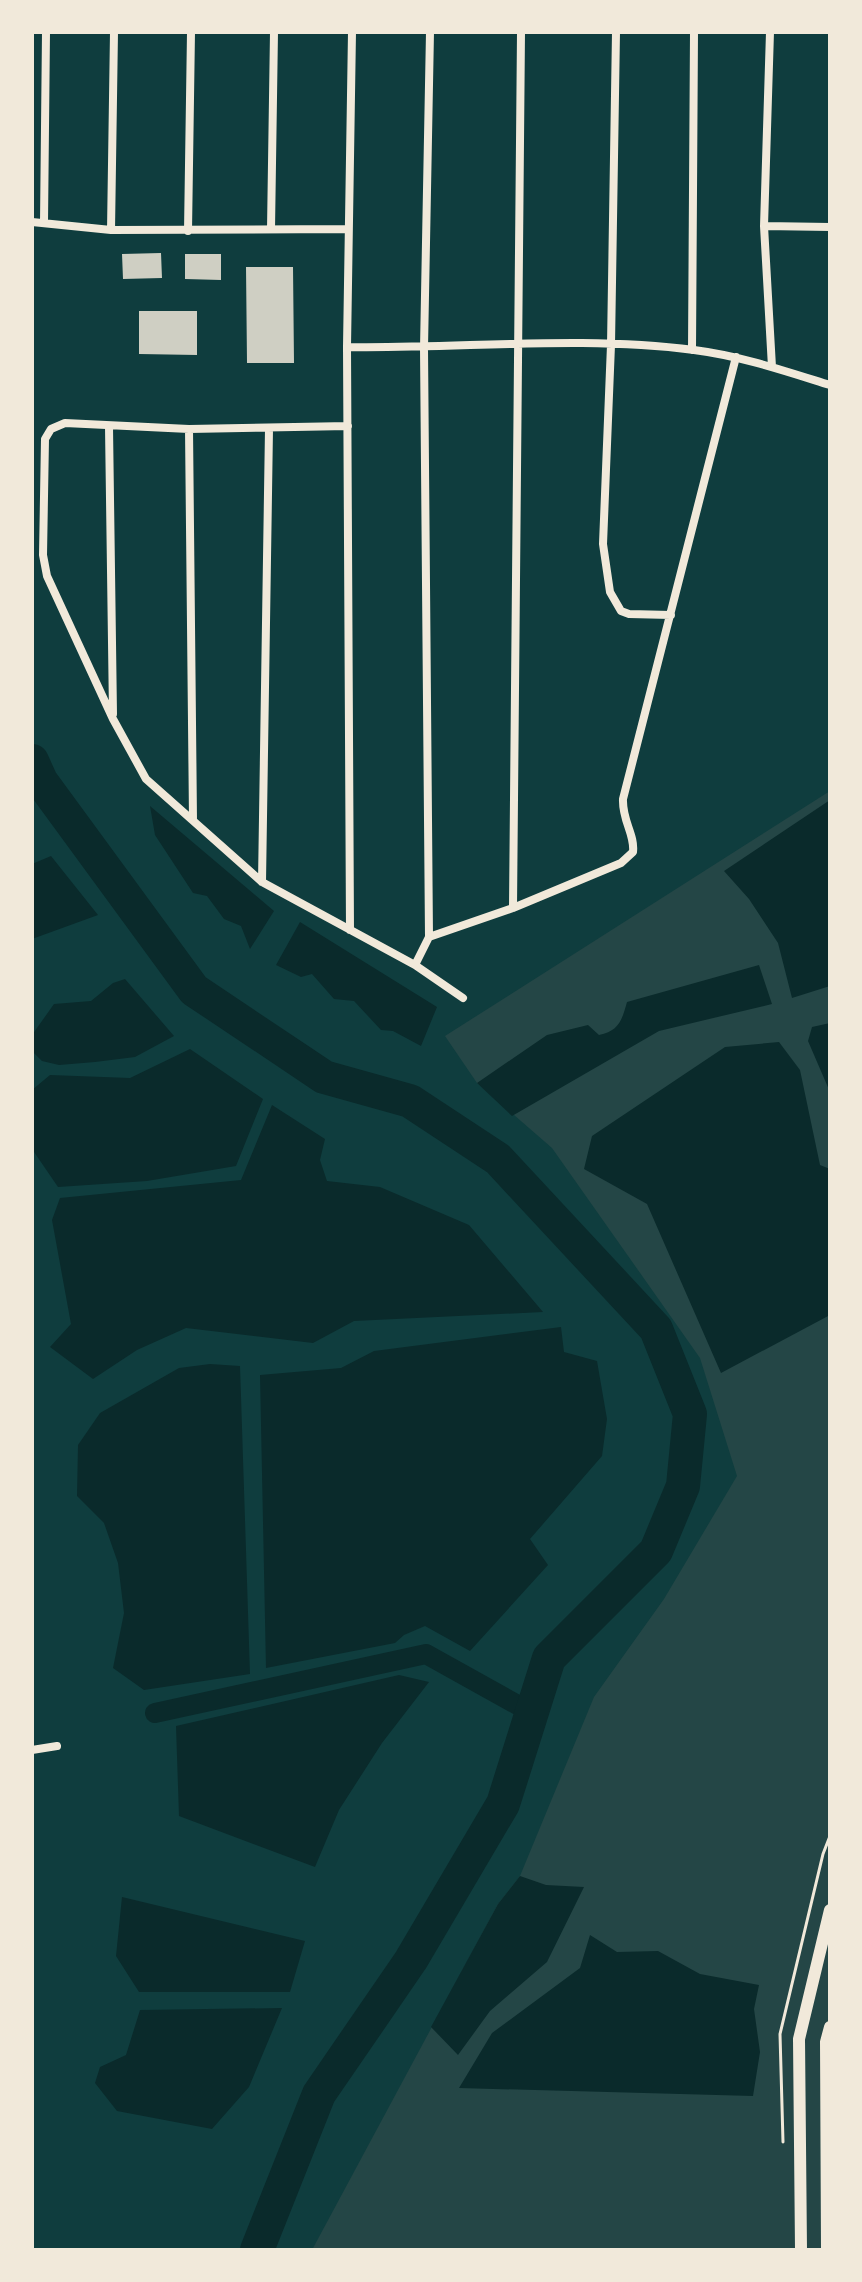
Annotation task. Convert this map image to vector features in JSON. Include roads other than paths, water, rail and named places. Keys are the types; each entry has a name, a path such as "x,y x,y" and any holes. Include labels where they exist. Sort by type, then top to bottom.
{"main road":[{"path":"801,2250 799,2039 830,1910"},
{"path":"827,2250 826,2042 830,2027"}],"street":[{"path":"44,222 46,32"},
{"path":"111,230 114,32"},
{"path":"188,231 191,32"},
{"path":"271,229 274,32"},
{"path":"350,930 347,229 352,32"},
{"path":"415,965 429,937 424,348 430,32"},
{"path":"513,908 521,32"},
{"path":"616,32 611,345 603,544 610,592 621,611 671,615"},
{"path":"692,350 694,32"},
{"path":"770,32 764,226 772,367"},
{"path":"32,222 111,230 347,229"},
{"path":"764,226 830,227"},
{"path":"347,347 611,345 692,350 736,357 830,385"},
{"path":"429,937 513,908 621,863 633,852 634,842 624,816 623,799 736,357"},
{"path":"348,426 269,429 109,427 65,423 55,426 48,433 44,457 43,555 53,593 113,719 146,779 262,882 415,965 463,998"},
{"path":"109,427 113,719"},
{"path":"189,429 193,820"},
{"path":"262,882 269,429"},
{"path":"32,1750 57,1746"}],"waterway":[{"path":"32,761 41,781 194,990 324,1077 410,1101 498,1159 656,1329 690,1414 683,1486 656,1551 549,1658 503,1804 411,1960 319,2094 257,2250"},
{"path":"155,1713 426,1654 532,1713"}]}
